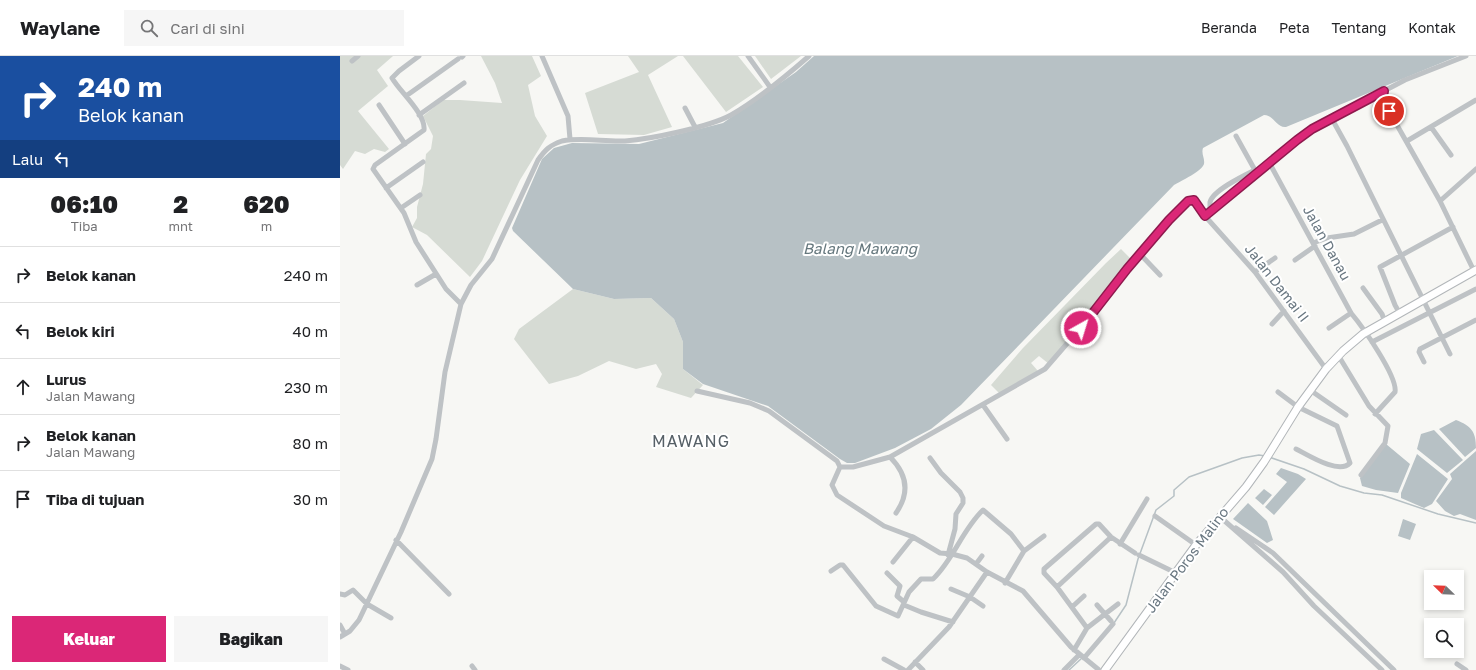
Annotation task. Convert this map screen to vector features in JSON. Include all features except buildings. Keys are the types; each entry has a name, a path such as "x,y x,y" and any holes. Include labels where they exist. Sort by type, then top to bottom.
{"main road":[{"name":"Jalan Poros Malino","path":"1105,670 1196,545 1246,487 1272,452 1298,406 1326,368 1338,355 1367,332 1475,270"}],"street":[{"path":"352,61 358,56"},
{"path":"419,56 393,76 393,80 419,115 424,126 424,130 373,168 375,174 401,208 411,233 436,274 450,295 461,304"},
{"path":"542,56 568,116 570,139"},
{"path":"748,56 770,87"},
{"path":"340,637 356,626 433,455 445,372 461,304 472,285 492,259 538,160 548,147 552,144 570,139 625,141 658,136 695,127 731,115 809,56"},
{"path":"1210,212 1211,200 1232,181 1256,171 1272,162 1297,140 1332,119 1405,80 1466,56"},
{"path":"406,96 461,57"},
{"path":"419,115 464,82"},
{"path":"1384,91 1384,100 1440,201 1475,270"},
{"path":"1407,141 1475,102"},
{"path":"379,105 405,144"},
{"path":"685,108 695,127"},
{"path":"1332,119 1347,146 1382,220 1443,337 1450,354"},
{"path":"1431,127 1450,155"},
{"path":"1236,137 1256,171"},
{"path":"386,188 422,162"},
{"name":"Jalan Danau","path":"1272,162 1351,313 1367,332 1392,377 1396,388 1395,392 1375,414"},
{"path":"1440,201 1476,169"},
{"path":"1205,216 1256,171"},
{"path":"401,208 420,195"},
{"name":"Jalan Damai II","path":"1140,254 1169,220 1188,201 1194,200 1205,216 1255,272 1326,368"},
{"path":"1295,260 1314,244 1327,238 1354,234 1382,220"},
{"path":"1400,314 1379,268 1453,227"},
{"path":"840,467 853,467 890,457 983,405 1045,368 1090,317 1140,254 1160,275"},
{"path":"1255,272 1275,258"},
{"path":"417,285 436,274"},
{"path":"1363,288 1382,314 1385,322"},
{"path":"1372,342 1476,289"},
{"path":"1272,324 1284,311"},
{"path":"1329,328 1351,313"},
{"path":"1424,362 1419,351 1476,320"},
{"path":"1338,355 1375,414 1388,426 1388,434 1385,443 1361,475"},
{"path":"1310,390 1346,415"},
{"path":"697,391 750,403 769,411 837,461 840,467"},
{"path":"1278,392 1298,406 1337,426 1350,462 1349,465 1330,465 1296,449"},
{"path":"983,405 1007,439"},
{"path":"890,457 897,464 906,482 904,497 896,513"},
{"path":"930,458 941,473 960,492 963,498 963,503 956,514 955,529 950,554"},
{"path":"840,467 832,485 837,495 873,520 913,537 936,552 967,558 1005,583 1023,591 1074,650 1099,670"},
{"path":"1120,544 1147,499"},
{"path":"831,571 840,565 843,565 872,602 882,610 896,616 919,580 933,579 944,568 950,554 971,524 983,510 1011,534 1024,551"},
{"path":"1155,516 1196,545"},
{"path":"1220,516 1283,572 1314,606 1382,670"},
{"path":"1088,628 1044,572 1047,566 1096,524 1100,525 1120,544 1176,573"},
{"path":"1233,527 1242,531 1273,554 1394,670"},
{"path":"1005,583 1024,551 1044,536"},
{"path":"893,562 913,537"},
{"path":"1057,587 1111,537"},
{"path":"396,540 449,594"},
{"path":"976,564 982,556"},
{"path":"908,670 937,642 953,622 987,572"},
{"path":"887,573 900,586 901,589 897,596 904,604 921,612 953,622"},
{"path":"340,594 345,595 353,590 367,604 391,618"},
{"path":"951,590 970,598 983,606"},
{"path":"1072,607 1084,596"},
{"path":"1074,650 1088,628 1118,604"},
{"path":"1064,670 1082,656 1112,622 1097,605"},
{"path":"340,626 346,634"},
{"path":"884,659 904,670"},
{"path":"915,662 923,670"},
{"path":"1457,664 1466,670"},
{"path":"340,666 348,670"}],"shaded area":[{"path":"340,56 393,56 377,70 388,86 358,111 389,149 385,152 374,149 365,154 355,151 343,169 340,165"},
{"path":"481,56 532,56 541,76 528,85 535,116 547,136 520,180 482,261 470,277 427,235 412,227 417,218 417,207 423,184 426,154 431,149 433,136 423,116 443,100 502,103 495,83"},
{"path":"628,56 678,56 648,75 672,127 644,135 598,134 585,93 639,72"},
{"path":"683,56 738,56 763,87 726,112"},
{"path":"755,56 801,56 771,79"},
{"path":"1121,249 1132,260 1049,364 1039,356 1031,363 1038,371 999,393 991,385 1023,348"},
{"path":"573,289 614,299 651,298 674,319 683,342 683,369 703,385 691,398 656,387 662,374 656,364 636,369 609,361 578,376 549,384 514,339 519,329"}],"water":[{"name":"Balang Mawang","path":"814,56 1458,56 1286,127 1280,126 1270,117 1264,115 1203,148 1202,152 1204,164 1202,167 1191,176 1174,185 961,405 931,429 895,448 855,463 847,463 768,406 703,384 683,369 683,342 674,319 651,298 614,299 573,289 513,231 512,228 542,159 554,148 572,143 639,144 723,123 796,72"},
{"path":"1456,420 1469,427 1474,433 1475,437 1476,448 1465,457 1439,429"},
{"path":"1434,430 1463,460 1447,473 1417,449 1421,434"},
{"path":"1386,444 1410,464 1398,493 1376,490 1362,486 1360,478"},
{"path":"1476,451 1476,520 1460,514 1454,516 1445,511 1436,501 1452,479 1450,474"},
{"path":"1417,454 1448,479 1432,504 1424,508 1401,498 1401,493"},
{"path":"1281,468 1298,474 1306,479 1274,515 1265,507 1287,482 1276,474"},
{"path":"1264,489 1272,495 1263,505 1255,498"},
{"path":"1248,503 1267,521 1273,540 1267,543 1233,519"},
{"path":"1403,519 1416,524 1410,540 1398,536"}],"waterway":[{"path":"1114,623 1126,605 1138,559 1156,510 1174,496 1174,490 1189,477 1242,458 1259,455 1265,456"},
{"path":"1269,457 1304,469 1340,486 1364,493 1382,495 1438,514 1476,523"},
{"path":"1069,670 1082,658"}],"district":[{"name":"MAWANG","path":"691,441"}],"route":[{"path":"1081,328 1127,269 1169,220 1188,201 1191,199 1194,200 1205,216 1237,188 1312,129 1384,91 1382,95 1389,111"}]}
